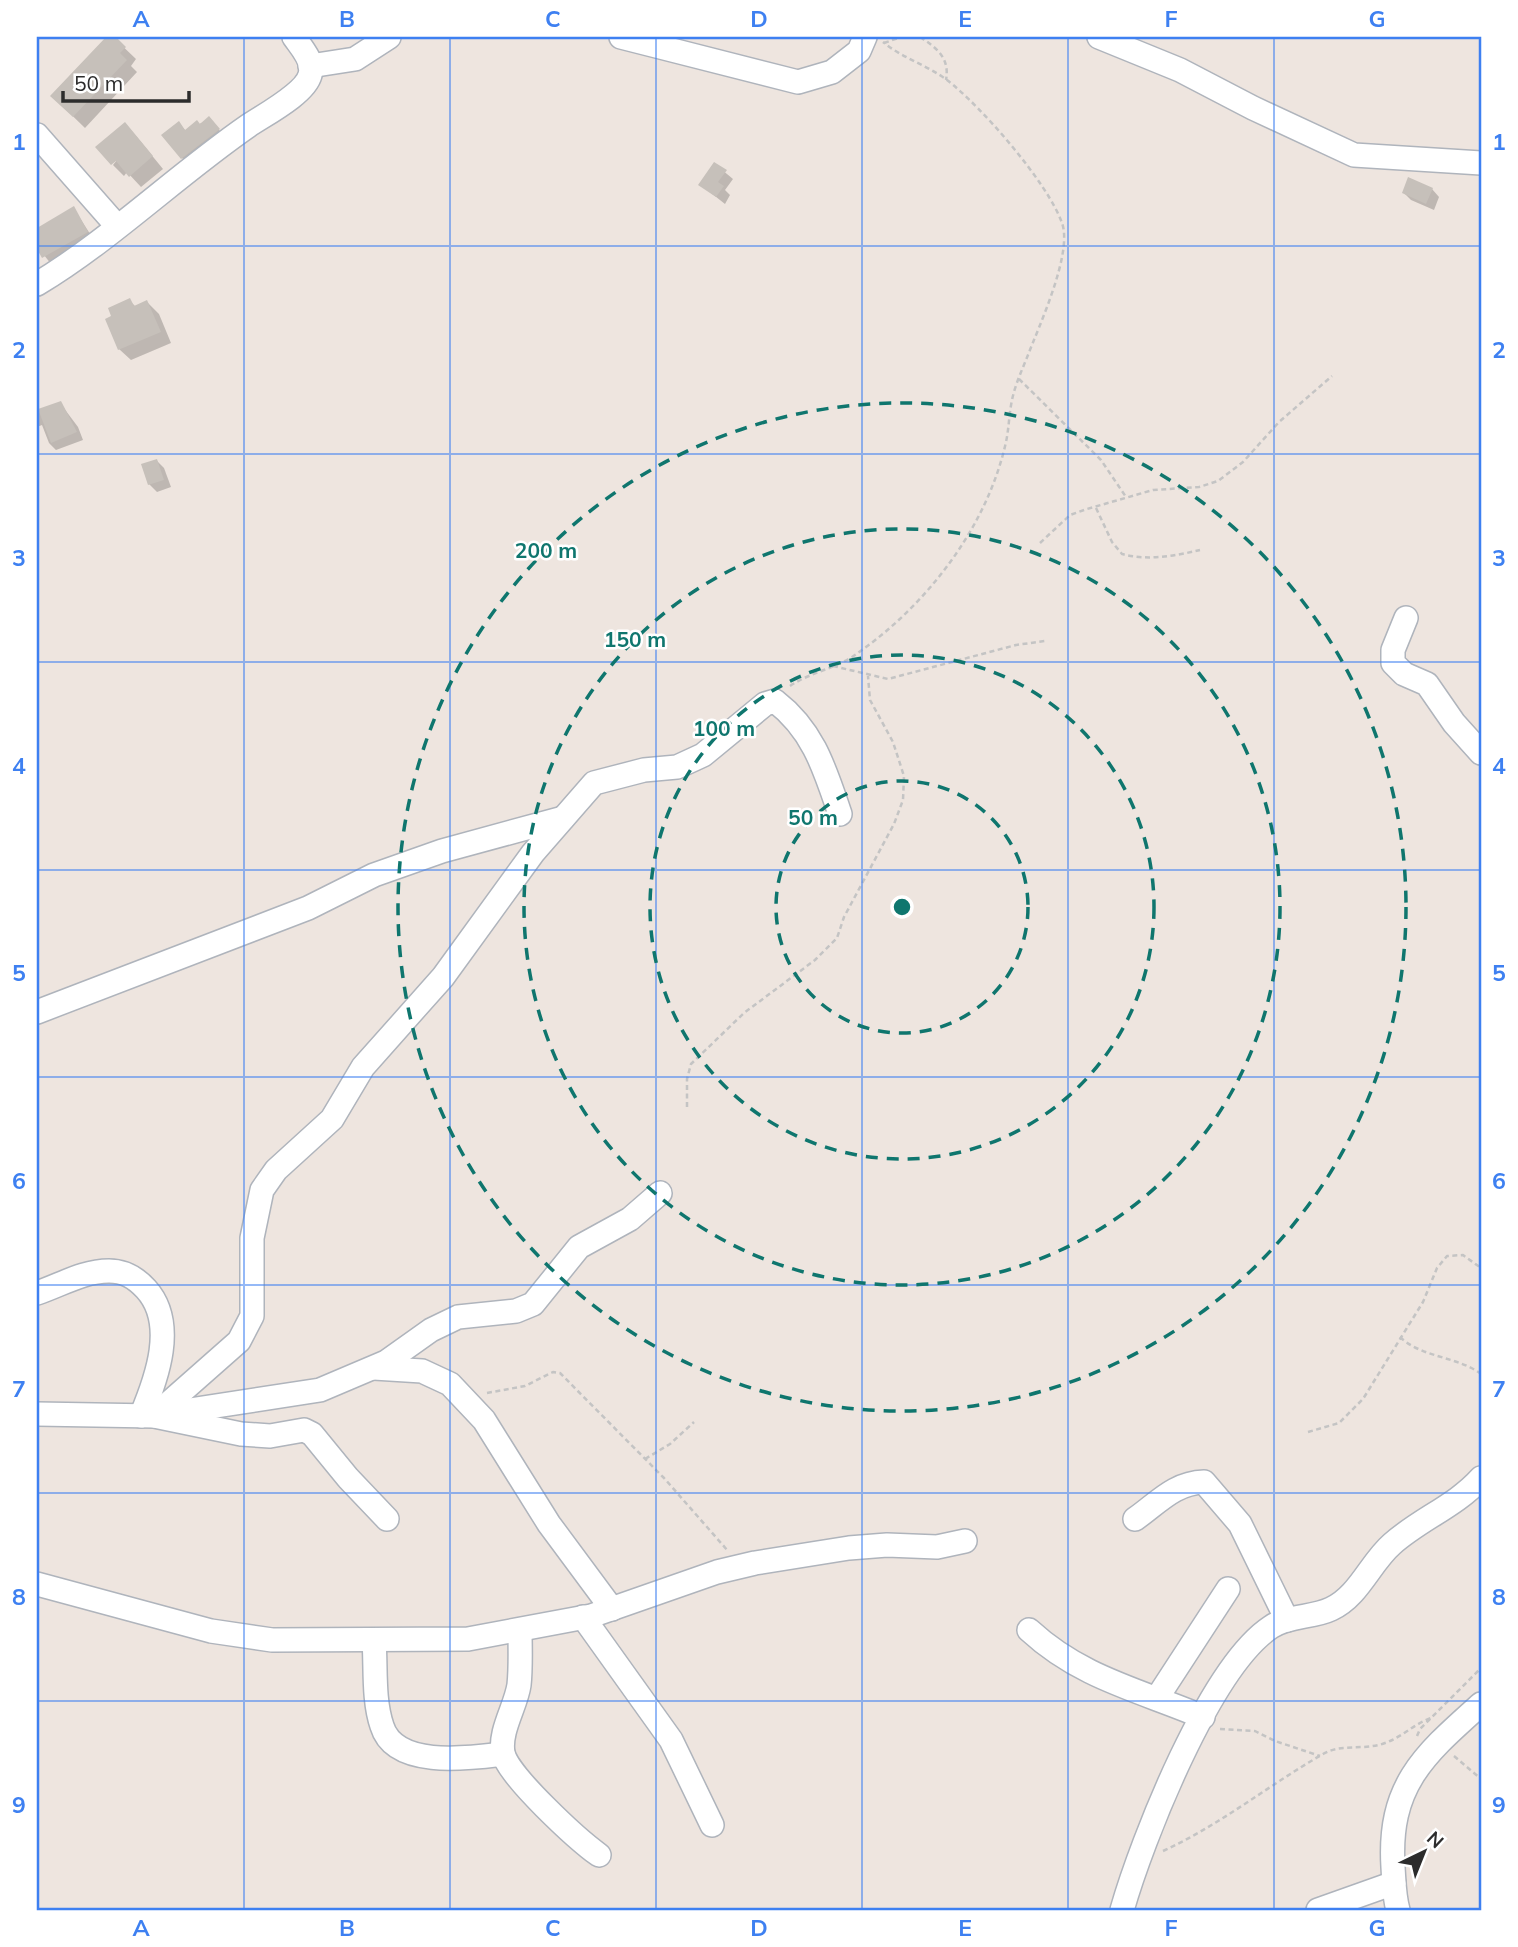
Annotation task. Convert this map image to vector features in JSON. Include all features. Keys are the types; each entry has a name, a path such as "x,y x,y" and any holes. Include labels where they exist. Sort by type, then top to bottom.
{"street":[{"path":"37,284 117,226 207,154 294,95 310,77 310,66 307,55 294,37"},
{"path":"310,66 355,59 390,37"},
{"path":"621,37 799,82 832,72 875,40"},
{"path":"1099,37 1180,70 1253,108 1354,155 1481,163"},
{"path":"37,135 117,226"},
{"path":"1406,618 1393,650 1393,663 1404,674 1427,684 1454,723 1481,753"},
{"path":"147,1416 220,1359 239,1341 246,1329 252,1316 252,1238 262,1190 276,1170 332,1119 363,1068 443,977 497,899 594,783 644,770 677,767 703,755 771,701 785,708 804,728 819,753 840,814"},
{"path":"37,1012 308,908 374,875 442,851 562,818"},
{"path":"37,1414 147,1416 320,1390 373,1368 431,1330 458,1317 516,1311 533,1304 543,1296 579,1247 630,1219 660,1193"},
{"path":"37,1293 82,1275 108,1271 126,1273 139,1281 156,1299 160,1310 160,1354 147,1416"},
{"path":"373,1368 422,1371 438,1376 468,1403 484,1420 549,1524 612,1609"},
{"path":"147,1416 241,1434 270,1436 304,1430 312,1434 348,1478 387,1518"},
{"path":"1122,1910 1137,1858 1214,1694 1236,1662 1270,1628 1287,1620 1330,1610 1347,1598 1390,1545 1444,1509 1481,1478"},
{"path":"1135,1519 1168,1492 1191,1483 1204,1482 1240,1524 1287,1620"},
{"path":"37,1584 211,1631 272,1640 468,1639 583,1618 741,1566 849,1548 887,1545 937,1547 965,1541"},
{"path":"1157,1698 1228,1589"},
{"path":"583,1618 671,1740 712,1825"},
{"path":"520,1630 519,1684 503,1741 503,1754 509,1765 545,1806 578,1840 599,1855"},
{"path":"1029,1630 1053,1652 1081,1669 1157,1698 1201,1721"},
{"path":"374,1640 382,1726 393,1744 429,1758 503,1754"},
{"path":"1398,1910 1392,1847 1400,1797 1413,1773 1438,1742 1481,1704"},
{"path":"1318,1910 1394,1883"}],"path":[{"path":"875,40 901,37"},
{"path":"920,37 945,60 946,80"},
{"path":"771,701 794,683 851,657 895,621 962,549 1006,442 1012,396 1064,247 1063,225 1027,167 975,105 946,80 875,40"},
{"path":"1040,543 1070,515 1095,506 1153,490 1199,487 1218,481 1243,462 1279,422 1332,376"},
{"path":"1019,379 1101,460 1126,498"},
{"path":"1095,506 1112,542 1122,554 1146,558 1177,556 1200,550"},
{"path":"833,666 888,679 942,663 1045,641"},
{"path":"687,1107 691,1064 744,1013 815,960 837,938 844,917 894,824 903,800 904,776 892,742 870,700 868,676"},
{"path":"1308,1432 1339,1423 1352,1413 1447,1256 1463,1255 1481,1268"},
{"path":"1400,1337 1416,1347 1456,1360 1481,1374"},
{"path":"468,1403 483,1394 525,1387 553,1372 560,1373 645,1460 741,1566"},
{"path":"645,1460 670,1444 694,1422"},
{"path":"1137,1858 1177,1844 1320,1756 1338,1748 1373,1747 1386,1743 1432,1718"},
{"path":"1201,1721 1255,1731 1275,1741 1320,1756"},
{"path":"1438,1742 1481,1779"}],"building":[{"path":"106,37 116,37 126,47 120,53 127,60 73,117 50,96"},
{"path":"209,116 220,129 181,159 161,135 179,121 185,130 197,120 200,124"},
{"path":"125,122 153,156 129,177 116,161 111,165 95,147"},
{"path":"714,162 727,170 718,182 724,186 716,197 698,185"},
{"path":"1408,177 1433,188 1426,204 1402,193"},
{"path":"74,206 88,232 42,258 37,249 37,228"},
{"path":"130,298 134,306 147,300 161,332 118,350 105,319 111,316 108,308"},
{"path":"61,401 77,432 51,443 38,409"},
{"path":"157,459 164,480 148,485 141,464"}]}
